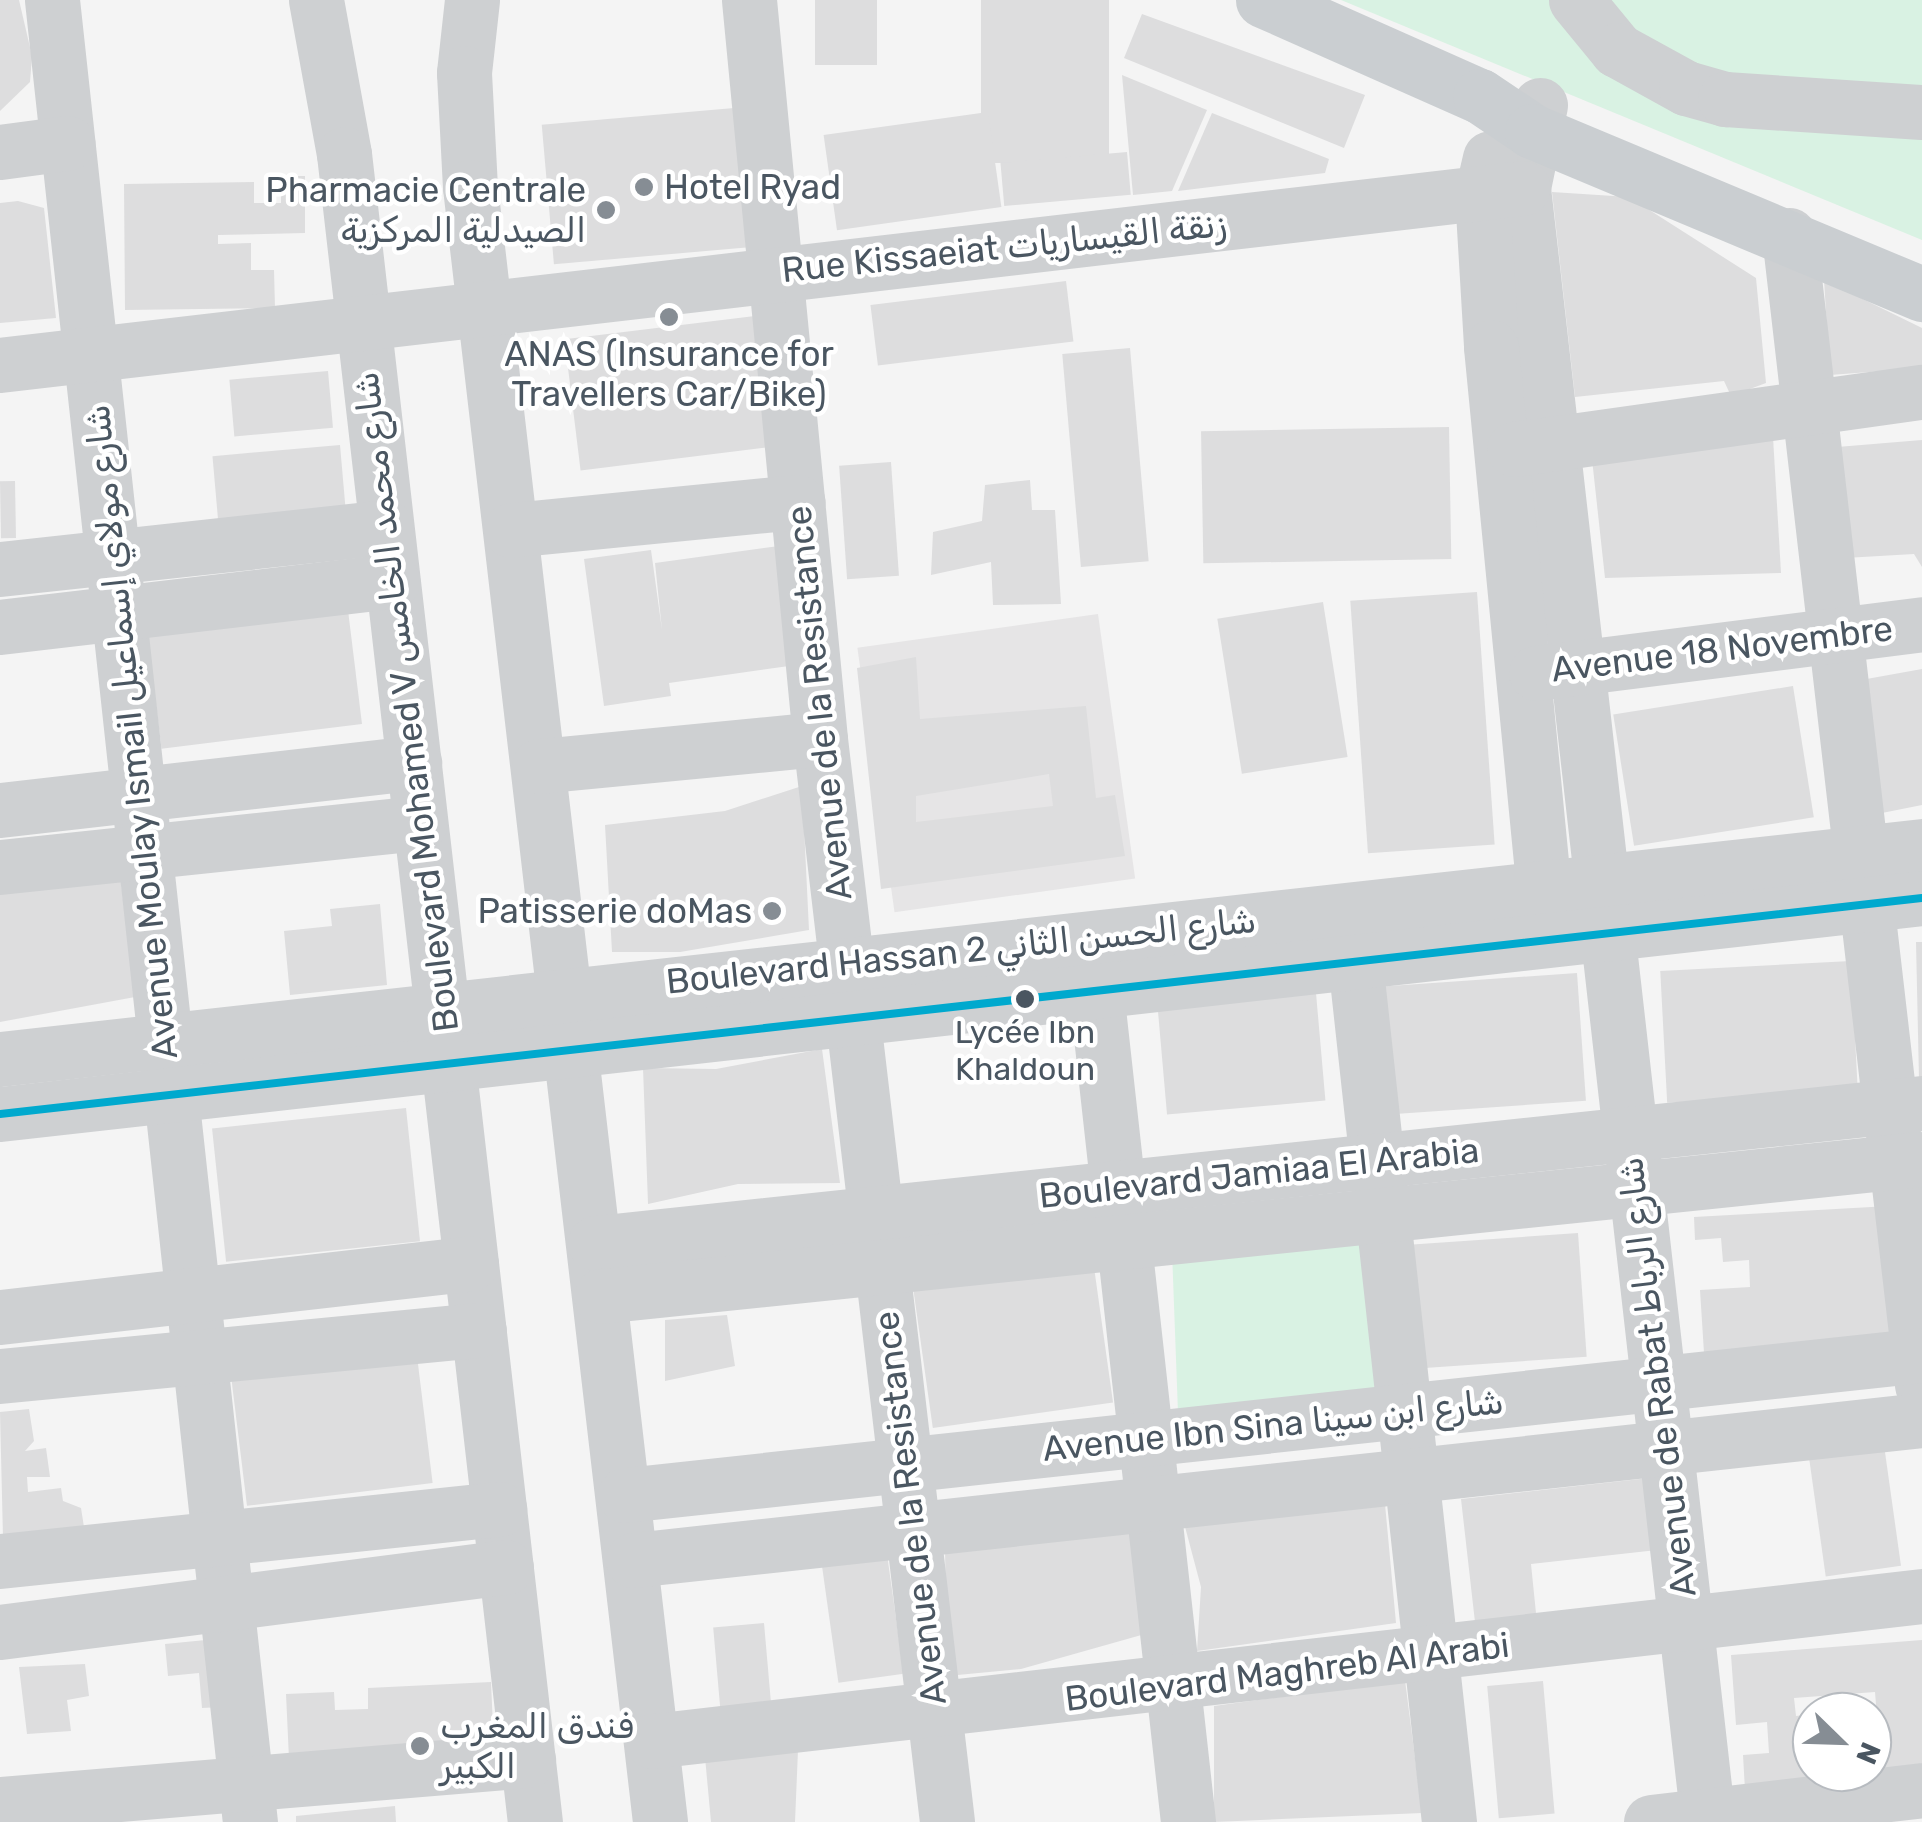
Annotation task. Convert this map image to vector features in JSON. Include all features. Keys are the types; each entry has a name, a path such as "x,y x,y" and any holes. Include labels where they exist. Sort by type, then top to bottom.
{"main road":[{"path":"1263,0 1922,294"},
{"path":"1511,109 1922,260"}],"street":[{"name":"Avenue Moulay Ismail شارع مولاي إسماعيل","path":"52,0 249,1805"},
{"name":"Boulevard Mohamed V شارع محمد الخامس","path":"316,0 362,322 536,1822"},
{"path":"472,0 464,72 485,308 633,1560 660,1822"},
{"name":"Avenue de la Resistance","path":"750,0 820,739 947,1822"},
{"path":"1576,0 1618,50 1686,88 1725,99 1922,112"},
{"name":"Avenue de Rabat شارع الرباط","path":"1511,109 1503,191 1572,910 1628,1134 1708,1819"},
{"path":"0,152 67,143"},
{"name":"Rue Kissaeiat زنقة القيساريات","path":"362,322 1503,191"},
{"path":"1789,236 1864,877 1906,1104 1921,1365"},
{"path":"0,364 362,322"},
{"path":"1526,448 1922,392"},
{"path":"511,530 798,502"},
{"path":"0,569 386,527"},
{"path":"0,627 392,581"},
{"name":"Avenue 18 Novembre","path":"1548,671 1922,624"},
{"path":"540,766 820,739"},
{"path":"0,810 414,763"},
{"path":"0,867 420,823"},
{"name":"Boulevard Hassan 2 شارع الحسن الثاني","path":"0,1059 1090,937 1572,910 1864,877 1922,846"},
{"name":"Boulevard Hassan 2 شارع الحسن الثاني","path":"1864,877 1922,898"},
{"name":"Boulevard Hassan 2 شارع الحسن الثاني","path":"0,1114 1355,961 1572,910"},
{"path":"1090,937 1188,1822"},
{"path":"1355,961 1449,1822"},
{"name":"Boulevard Jamiaa El Arabia","path":"596,1243 1906,1104"},
{"name":"Boulevard Jamiaa El Arabia","path":"602,1296 1383,1221 1909,1160"},
{"path":"0,1317 471,1264"},
{"path":"0,1376 479,1330"},
{"name":"Avenue Ibn Sina شارع ابن سينا","path":"625,1495 1660,1383 1921,1365"},
{"name":"Avenue Ibn Sina شارع ابن سينا","path":"633,1560 1922,1420"},
{"path":"0,1561 499,1508"},
{"path":"0,1632 506,1567"},
{"name":"Boulevard Maghreb Al Arabi","path":"652,1741 1174,1688 1430,1650 1687,1628 1922,1596"},
{"path":"2,1804 249,1805 528,1760"},
{"path":"1651,1822 1708,1819 1922,1790"}],"shaded area":[{"path":"1098,614 1135,878 895,912 857,648"}],"green space":[{"path":"1341,0 1922,0 1922,240"},
{"path":"1371,1227 1391,1404 1178,1413 1172,1251"}],"building":[{"path":"0,0 19,0 32,56 30,82 0,111"},
{"path":"815,0 877,0 877,65 815,65"},
{"path":"981,0 1109,0 1109,163 981,163"},
{"path":"1142,14 1365,95 1344,148 1124,58"},
{"path":"1122,75 1207,110 1172,191 1133,195"},
{"name":"Hotel Ryad","path":"734,108 746,247 554,264 542,125"},
{"path":"988,112 1001,207 837,230 824,135"},
{"path":"1212,113 1329,159 1325,173 1178,191"},
{"path":"1127,152 1131,195 1004,206 1000,163"},
{"path":"281,176 305,176 305,233 218,235 218,244 251,243 251,270 274,270 275,308 125,310 124,184 254,182 254,203 281,203"},
{"path":"1552,192 1629,197 1756,278 1766,383 1731,396 1724,381 1575,397"},
{"path":"18,201 44,208 56,318 0,323 0,203"},
{"path":"1824,280 1922,328 1922,368 1830,375"},
{"path":"1066,281 1073,342 878,366 870,305"},
{"path":"763,315 779,446 581,470 564,339"},
{"path":"1130,348 1149,561 1081,567 1062,354"},
{"path":"328,371 333,428 234,436 229,380"},
{"path":"1449,427 1451,559 1203,563 1201,431"},
{"path":"1773,437 1781,573 1605,578 1592,459"},
{"path":"1922,440 1922,567 1914,554 1845,558 1837,447"},
{"path":"340,445 347,522 219,533 212,456"},
{"path":"891,462 899,576 847,579 839,466"},
{"path":"1030,480 1032,510 1055,510 1061,604 993,605 991,562 931,575 933,532 982,521 985,485"},
{"path":"0,481 15,481 16,538 1,538"},
{"path":"779,546 796,665 669,683 671,696 604,706 584,559 651,550 662,630 655,563"},
{"path":"1477,592 1495,844 1368,853 1350,601"},
{"path":"347,602 362,724 161,749 147,627"},
{"path":"1323,602 1348,757 1242,774 1217,619"},
{"path":"916,657 920,719 1086,706 1096,798 1115,795 1125,856 881,889 857,668","holes":["1049,774 1053,806 916,822 916,796"]},
{"path":"1922,669 1922,805 1867,816 1861,680"},
{"path":"1793,686 1814,817 1634,846 1613,714"},
{"path":"802,786 809,930 680,952 612,952 605,825 725,811"},
{"path":"120,875 135,997 0,1022 0,883"},
{"path":"380,904 387,985 290,995 284,931 332,926 330,909"},
{"path":"1916,942 1922,942 1922,1079 1919,1079"},
{"path":"1851,961 1858,1093 1667,1103 1660,971"},
{"path":"1577,973 1586,1101 1391,1114 1382,987"},
{"path":"1316,993 1325,1101 1167,1114 1158,1007"},
{"path":"822,1049 840,1183 738,1184 648,1204 643,1068 716,1069"},
{"path":"406,1108 420,1241 226,1262 212,1128"},
{"path":"1889,1206 1897,1342 1704,1353 1700,1290 1750,1287 1749,1260 1723,1262 1721,1238 1695,1240 1694,1217"},
{"path":"1578,1233 1587,1357 1414,1369 1405,1245"},
{"path":"1093,1260 1113,1403 933,1428 913,1285"},
{"path":"727,1315 735,1366 665,1381 665,1320"},
{"path":"417,1356 433,1483 247,1506 231,1379"},
{"path":"29,1409 34,1441 25,1451 46,1448 50,1477 27,1477 28,1492 61,1488 63,1501 81,1508 84,1527 3,1538 0,1412"},
{"path":"1884,1445 1901,1566 1826,1576 1809,1456"},
{"path":"1658,1477 1666,1549 1531,1564 1537,1623 1476,1631 1461,1499"},
{"path":"1384,1493 1396,1623 1197,1651 1201,1587 1184,1523"},
{"path":"1133,1523 1152,1632 1021,1669 947,1676 945,1547"},
{"path":"885,1540 904,1674 838,1683 820,1549"},
{"path":"764,1623 771,1703 720,1707 713,1627"},
{"path":"216,1639 222,1707 202,1708 199,1673 168,1676 165,1644"},
{"path":"1922,1640 1922,1777 1892,1778 1892,1692 1792,1692 1792,1782 1745,1790 1743,1755 1769,1753 1767,1722 1736,1725 1731,1655"},
{"path":"85,1664 89,1696 67,1700 71,1731 27,1734 19,1667"},
{"path":"1405,1680 1422,1813 1214,1822 1214,1706"},
{"path":"1543,1681 1555,1813 1499,1818 1487,1686"},
{"path":"491,1682 494,1749 289,1759 286,1694 334,1692 335,1710 368,1709 368,1688"},
{"path":"798,1750 795,1822 711,1822 705,1757"},
{"path":"395,1806 396,1822 296,1822 296,1816"}],"transit line":[{"path":"0,1114 1922,898"}],"place":[{"name":"Hotel Ryad","path":"644,187"},
{"name":"Pharmacie Centrale الصيدلية المركزية","path":"606,210"},
{"name":"ANAS (Insurance for Travellers Car/Bike)","path":"669,317"},
{"name":"Patisserie doMas","path":"772,911"},
{"name":"Lycée Ibn Khaldoun","path":"1025,999"},
{"name":"فندق المغرب الكبير","path":"420,1746"}]}
